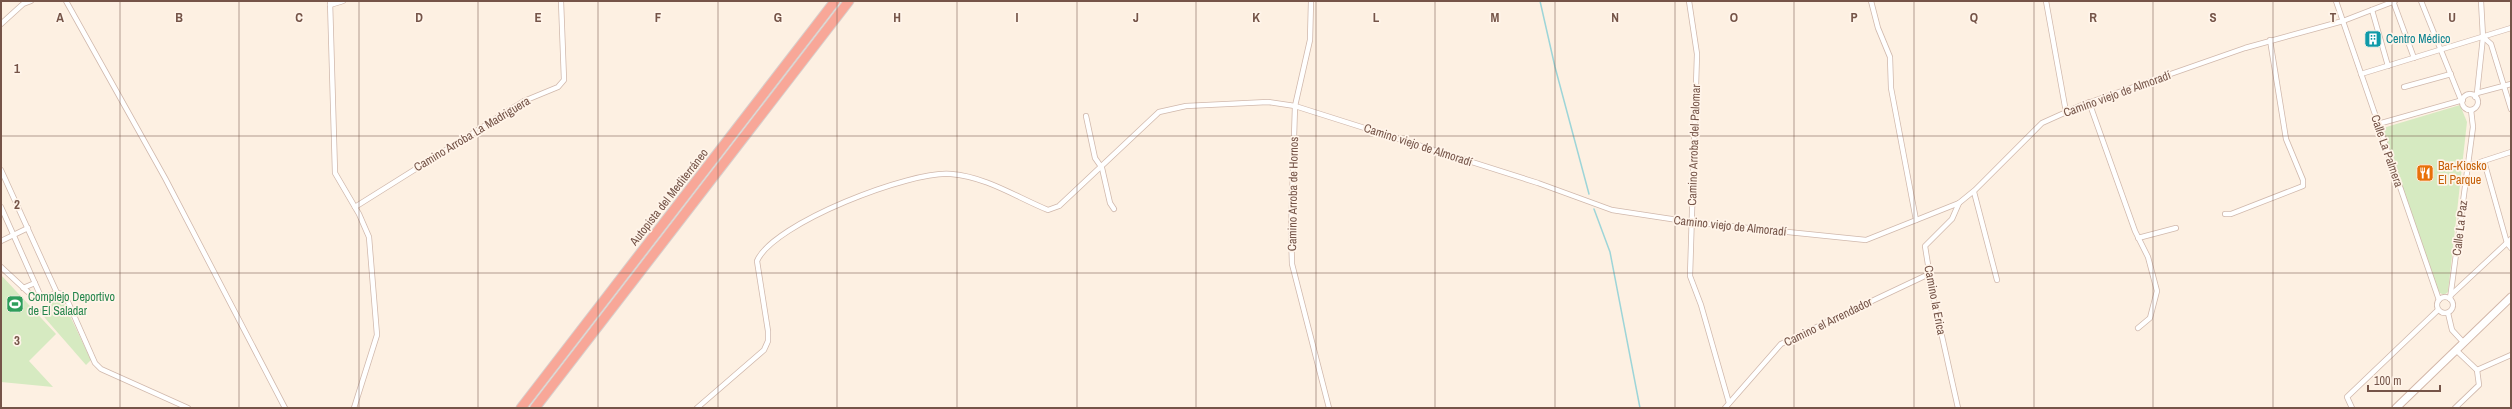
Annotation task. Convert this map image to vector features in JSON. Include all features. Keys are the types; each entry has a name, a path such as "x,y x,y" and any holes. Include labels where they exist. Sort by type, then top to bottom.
{"highway":[{"name":"Autopista del Mediterráneo","path":"521,408 835,1"},
{"name":"Autopista del Mediterráneo","path":"535,408 849,1"}],"street":[{"path":"1,24 23,4 31,1"},
{"path":"66,1 165,178 285,408"},
{"path":"343,1 330,3 335,173 355,207 369,236 377,335 354,408"},
{"name":"Camino Arroba La Madriguera","path":"355,207 524,101 558,87 564,80 561,1"},
{"name":"Camino Arroba de Hornos","path":"1311,1 1310,40 1295,106 1290,232 1292,264 1329,408"},
{"name":"Camino Arroba del Palomar","path":"1689,1 1697,54 1690,276 1702,305 1729,403"},
{"path":"1871,1 1878,28 1890,57 1891,88 1916,220"},
{"path":"2046,1 2066,112"},
{"name":"Calle La Palmera","path":"2336,1 2439,300"},
{"path":"2394,1 2414,58"},
{"name":"Camino viejo de Almoradí","path":"697,408 764,350 768,341 768,331 757,261 766,248 810,217 878,190 928,175 946,173 1002,188 1048,210 1060,206 1159,112 1186,106 1268,102 1295,106 1538,183 1612,210 1691,222 1866,240 1959,203 1974,192 2042,123 2066,112 2089,102 2270,40 2343,21 2394,1"},
{"path":"2421,1 2465,108 2471,110 2476,106 2483,36 2481,1"},
{"path":"2372,10 2388,66"},
{"path":"2361,74 2511,28"},
{"path":"2483,36 2491,44 2511,109"},
{"path":"2225,214 2231,214 2303,186 2303,180 2286,139 2270,40"},
{"path":"2404,87 2451,74"},
{"path":"2378,124 2462,100 2468,95 2476,95 2511,84"},
{"path":"2089,102 2138,238 2148,257 2157,291 2150,318 2138,328"},
{"name":"Calle La Paz","path":"2451,297 2468,166 2472,127 2471,110"},
{"path":"1086,116 1095,158 1101,166 1110,203 1114,210"},
{"path":"2468,166 2511,152"},
{"path":"2484,161 2511,248"},
{"path":"2,172 57,293"},
{"path":"1974,192 1997,280"},
{"name":"Camino la Erica","path":"1958,408 1929,274 1925,246 1952,219 1959,203"},
{"path":"1,207 42,299"},
{"path":"1,241 28,228"},
{"path":"2138,238 2176,228"},
{"path":"2352,408 2346,397 2438,310 2439,300 2443,297 2451,297 2509,241"},
{"path":"1,267 23,288 42,299"},
{"name":"Camino el Arrendador","path":"1725,408 1781,344 1929,274"},
{"path":"23,288 34,283"},
{"path":"42,299 57,293 62,294 68,302 95,364 101,370 188,408"},
{"path":"2451,297 2453,306 2448,313 2452,330 2464,343"},
{"path":"2396,408 2511,297"},
{"path":"2438,310 2443,313 2448,313"},
{"path":"2455,408 2479,385 2478,370 2456,350"},
{"path":"2478,370 2511,355"}],"green space":[{"path":"2460,105 2467,122 2448,292 2444,295 2436,291 2383,128"},
{"name":"Complejo Deportivo de El Saladar","path":"1,275 56,334 29,361 53,387 1,382"},
{"path":"61,297 91,360 86,365 38,310"}],"waterway":[{"path":"1540,1 1555,67 1589,194"},
{"path":"1594,209 1610,252 1640,408"}],"place":[{"name":"Centro Médico","path":"2373,39"},
{"name":"Bar-Kiosko El Parque","path":"2425,173"},
{"name":"Complejo Deportivo de El Saladar","path":"15,304"}]}
